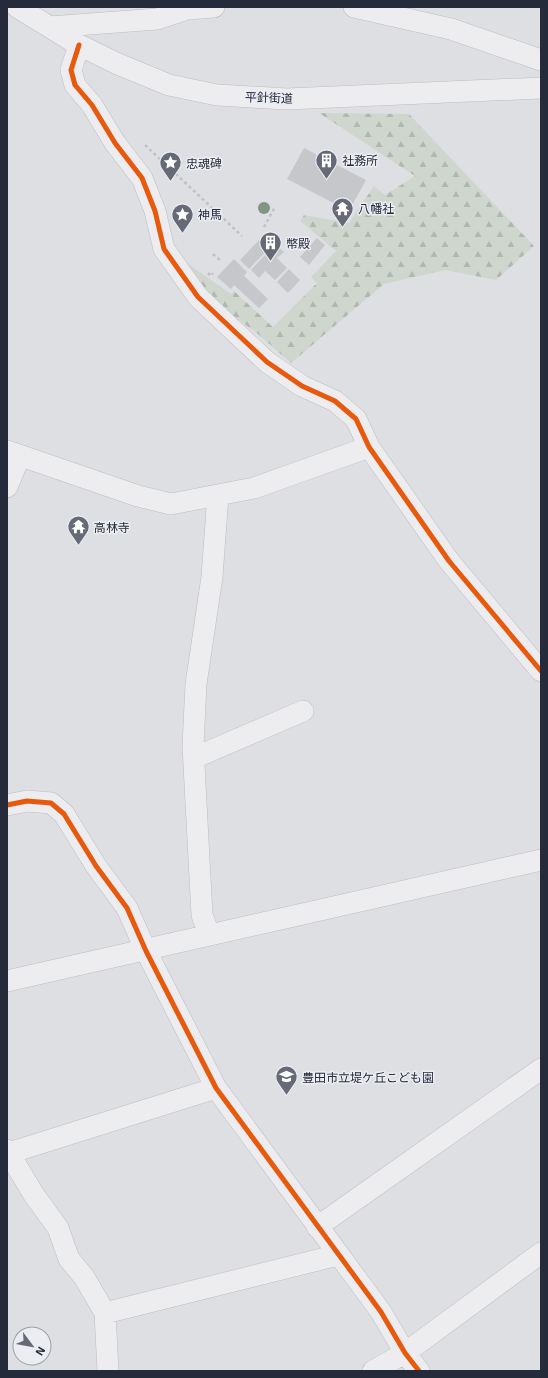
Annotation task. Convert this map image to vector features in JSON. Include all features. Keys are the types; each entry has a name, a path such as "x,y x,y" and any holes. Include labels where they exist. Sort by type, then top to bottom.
{"street":[{"name":"平針街道","path":"17,7 79,45 118,64 170,85 217,96 287,99 541,88"},
{"path":"50,27 157,19 187,9 214,7"},
{"path":"354,7 451,28 541,60"},
{"path":"79,45 71,70 74,85 93,104 115,143 142,178 155,211 164,249 198,297 267,362 302,386 335,401 356,419 369,447 449,561 541,671"},
{"path":"7,487 14,453 138,496 171,504 254,488 369,447"},
{"path":"210,934 202,915 194,758 196,684 212,577 218,496"},
{"path":"194,758 303,711"},
{"path":"7,805 27,801 51,803 64,814 96,866 127,908 146,951 216,1088 381,1312 405,1353 419,1371"},
{"path":"7,981 146,951 210,934 541,860"},
{"path":"317,1227 541,1069"},
{"path":"108,1371 105,1313 84,1277 69,1260 58,1228 34,1195 8,1152 216,1088"},
{"path":"373,1371 405,1353 541,1253"},
{"path":"105,1313 338,1255"}],"path":[{"path":"140,141 242,236"},
{"path":"264,227 275,207"},
{"path":"213,254 220,260"}],"green space":[{"path":"319,113 409,114 534,246 496,280 445,270 384,284 291,363 258,334 200,292 181,259 231,294 234,291 273,327 317,283 311,277 336,251 300,221 304,215 349,223 374,186 385,195 415,176"}],"building":[{"name":"社務所","path":"304,148 366,180 349,211 287,179"},
{"path":"265,234 274,243 249,269 240,260"},
{"path":"317,238 325,245 309,265 300,257"},
{"name":"幣殿","path":"275,244 284,252 277,258 287,268 275,280 265,271 259,278 251,270"},
{"path":"234,259 247,272 244,276 268,299 259,308 234,285 231,289 217,277"},
{"path":"289,269 300,280 288,293 277,282"}],"cycle path":[{"path":"79,45 71,70 75,85 92,105 115,143 142,178 155,211 164,249 198,297 267,362 302,386 335,401 356,419 369,447 449,561 541,671"},
{"path":"7,805 27,801 51,803 64,814 96,866 127,908 146,951 216,1088 381,1312 405,1353 419,1371"}],"place":[{"name":"社務所","path":"327,180"},
{"name":"忠魂碑","path":"171,182"},
{"name":"八幡社","path":"343,228"},
{"name":"神馬","path":"183,234"},
{"name":"幣殿","path":"270,262"},
{"name":"高林寺","path":"79,546"},
{"name":"豊田市立堤ケ丘こども園","path":"287,1096"}]}
